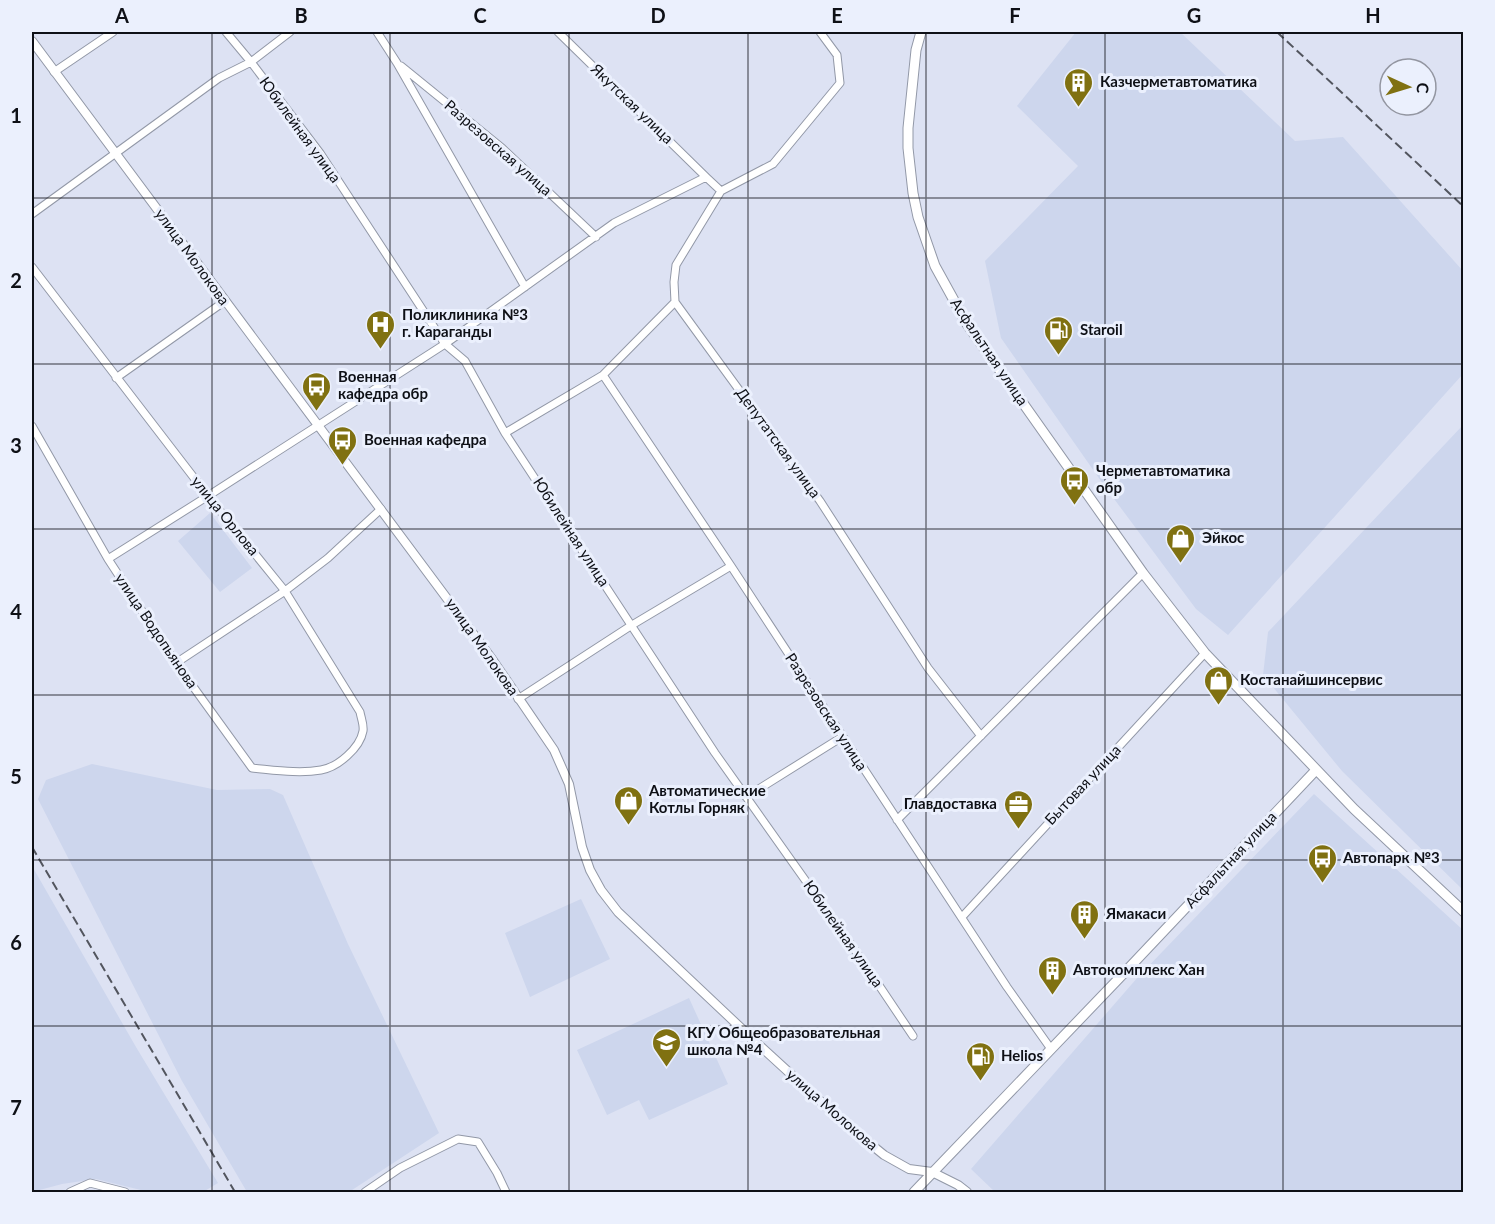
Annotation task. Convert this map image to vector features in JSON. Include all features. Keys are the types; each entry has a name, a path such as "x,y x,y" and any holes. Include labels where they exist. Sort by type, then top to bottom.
{"main road":[{"name":"Асфальтная улица","path":"914,1192 1316,770 1205,653 1143,573 967,324 936,266 918,218 913,193 908,128 916,50 921,32"},
{"path":"1316,770 1360,815 1464,912"}],"street":[{"path":"54,72 113,32"},
{"name":"Юбилейная улица","path":"226,32 320,153 445,344 465,361 505,433 715,753 913,1036"},
{"path":"32,214 219,78 251,62 290,32"},
{"name":"Разрезовская улица","path":"377,32 525,287"},
{"name":"Якутская улица","path":"558,32 721,191"},
{"path":"505,433 603,375 675,302 676,265 721,191 773,164 840,83 837,55 820,32"},
{"name":"улица Молокова","path":"32,41 381,508 492,659 554,750 569,784 582,847 600,891 618,912 841,1120 884,1155 909,1169 932,1172 967,1192"},
{"name":"Разрезовская улица","path":"397,63 502,148 596,237"},
{"path":"108,559 445,344 614,223 706,177"},
{"name":"улица Орлова","path":"32,267 208,496 285,591 360,712 364,730 356,747 346,758 323,770"},
{"path":"116,378 225,301"},
{"name":"Депутатская улица","path":"675,302 820,501 928,668 981,736"},
{"name":"Разрезовская улица","path":"603,375 1007,987 1051,1048"},
{"name":"улица Водопьянова","path":"32,426 108,559 176,663 252,768 290,772 323,770"},
{"path":"176,663 285,591 327,558 381,508"},
{"path":"518,699 632,625 731,566"},
{"path":"897,820 1143,573"},
{"name":"Бытовая улица","path":"962,917 1205,653"},
{"path":"746,797 842,737"},
{"path":"364,1192 400,1168 458,1139 478,1142 506,1192"},
{"path":"70,1192 90,1183 125,1192"}],"shaded area":[{"path":"1076,32 1180,32 1295,141 1343,137 1463,271 1463,374 1228,635 1196,609 1103,484 1001,338 985,261 1078,166 1017,106"},
{"path":"1463,425 1463,890 1342,771 1263,675 1268,632"},
{"path":"210,513 252,568 220,592 178,541"},
{"path":"92,764 217,790 270,789 283,795 348,944 439,1133 349,1192 247,1192 182,1081 38,799 46,780"},
{"path":"1314,794 1463,930 1463,1192 995,1192 971,1169 1138,977"},
{"path":"32,866 136,1047 218,1183 203,1192 149,1192 96,1179 62,1184 32,1192"},
{"path":"581,899 610,959 530,997 505,933"},
{"path":"689,998 728,1084 649,1120 639,1100 607,1115 577,1050"}],"railway":[{"path":"1277,32 1464,207"},
{"path":"32,847 235,1192"}],"place":[{"name":"Казчерметавтоматика","path":"1079,108"},
{"name":"Поликлиника №3 г. Караганды","path":"381,350"},
{"name":"Staroil","path":"1059,356"},
{"name":"Военная кафедра обр","path":"317,412"},
{"name":"Военная кафедра","path":"343,466"},
{"name":"Черметавтоматика обр","path":"1075,506"},
{"name":"Эйкос","path":"1181,564"},
{"name":"Костанайшинсервис","path":"1219,706"},
{"name":"Автоматические Котлы Горняк","path":"628,826"},
{"name":"Главдоставка","path":"1018,830"},
{"name":"Автопарк №3","path":"1322,884"},
{"name":"Ямакаси","path":"1085,940"},
{"name":"Автокомплекс Хан","path":"1052,996"},
{"name":"КГУ Общеобразовательная школа №4","path":"666,1068"},
{"name":"Helios","path":"980,1082"}]}
